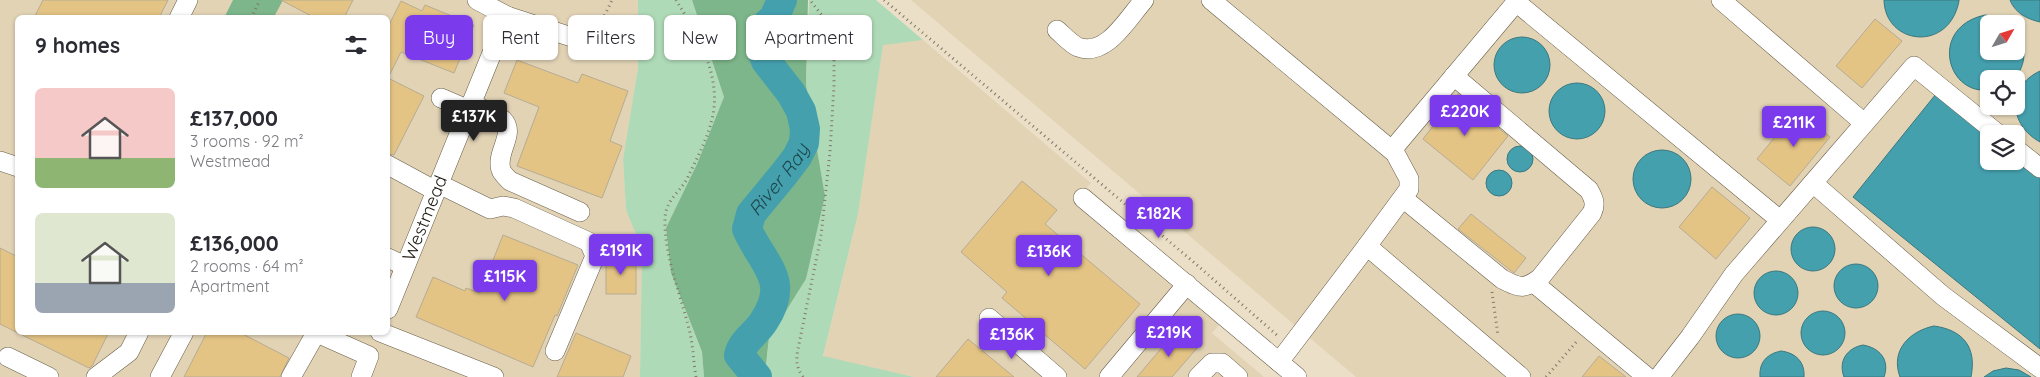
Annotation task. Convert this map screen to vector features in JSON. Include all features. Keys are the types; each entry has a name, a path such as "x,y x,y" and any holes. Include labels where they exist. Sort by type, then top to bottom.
{"street":[{"path":"180,15 188,0"},
{"path":"477,0 505,15"},
{"path":"1057,30 1077,46 1090,50 1102,46 1144,0"},
{"path":"1083,198 1187,284 1285,371 1291,347 1366,246 1404,199 1409,189 1409,179 1392,150 1212,0"},
{"path":"1721,0 1864,124"},
{"path":"1392,150 1517,1 1780,220"},
{"name":"Westmead","path":"390,304 489,60"},
{"path":"1659,377 1690,337 1734,274 1914,66 1987,125"},
{"path":"1404,199 1502,279 1517,287 1530,286 1540,278 1592,213 1595,205 1594,198 1589,190 1454,76"},
{"path":"440,98 499,117 505,122 508,132 500,162 502,172 510,181 580,212"},
{"path":"2025,156 2040,168"},
{"path":"0,161 15,166"},
{"path":"390,166 490,210 504,206 514,208 589,242 595,256 555,350"},
{"path":"1813,183 1943,296 2040,368"},
{"path":"1366,246 1521,377"},
{"path":"390,259 405,266"},
{"path":"1534,283 1648,377"},
{"path":"1109,377 1187,284"},
{"path":"989,318 1057,377"},
{"path":"96,377 129,352 138,335"},
{"path":"160,377 182,335"},
{"path":"291,377 315,335"},
{"path":"321,335 368,356"},
{"path":"361,377 378,335"},
{"path":"387,335 494,377"},
{"path":"8,357 49,377"},
{"path":"1198,377 1212,363 1222,363 1238,377"}],"path":[{"path":"252,15 260,0"},
{"path":"604,15 612,0"},
{"path":"676,0 693,30 714,84 711,123 686,181 668,204 665,217 672,274 694,348 696,377"},
{"path":"803,377 798,370 796,362 821,236 830,152 834,85 834,60 830,26 810,0"},
{"path":"884,0 1291,347"},
{"path":"1490,269 1501,360"},
{"path":"1546,377 1588,328"}],"shaded area":[{"path":"0,0 638,0 638,15 568,15 568,60 638,60 623,159 626,210 642,249 640,377 0,377"},
{"path":"911,0 2040,0 2040,377 1356,377"},
{"path":"923,40 1091,183 1087,187 1148,239 1137,254 1219,325 1212,333 1264,377 914,377 823,357 858,214 883,44"}],"green space":[{"path":"233,0 283,0 275,15 226,15"},
{"path":"638,0 692,0 697,15 664,15 664,60 712,60 724,97 697,164 666,228 671,273 702,353 704,377 640,377 642,249 626,210 623,159 638,60 654,60 654,15 638,15"},
{"path":"692,0 808,0 808,15 746,15 746,60 807,60 806,85 825,196 806,279 769,338 765,372 769,377 704,377 702,352 671,273 666,228 697,164 724,97 712,60 736,60 736,15 697,15"},
{"path":"809,0 876,0 923,40 883,45 858,214 823,356 914,377 766,377 757,355 767,356 769,338 806,279 825,196 806,85 807,60 872,60 872,15 808,15"}],"water":[{"path":"1884,0 1959,1 1953,18 1943,29 1931,35 1918,37 1906,34 1895,26 1887,15"},
{"path":"2010,0 2040,0 2040,22 2022,15 2012,5"},
{"path":"1980,17 1980,60 2023,60 2020,70 1980,70 1980,89 1974,89 1962,82 1954,72 1950,59 1950,45 1956,32 1967,22"},
{"path":"1516,37 1528,37 1538,41 1546,49 1550,65 1546,81 1538,89 1528,93 1516,93 1506,89 1498,81 1494,71 1494,59 1498,49 1506,41"},
{"path":"2040,71 2040,142 2025,129 2025,125 2022,125 2017,116 2025,115 2025,82"},
{"path":"1571,83 1583,83 1593,87 1601,95 1605,111 1601,127 1593,135 1583,139 1571,139 1561,135 1553,127 1549,117 1549,105 1553,95 1561,87"},
{"path":"1936,94 1980,129 1980,170 2025,170 2025,166 2040,178 2040,349 1853,197"},
{"path":"1520,146 1529,150 1533,159 1529,168 1520,172 1511,168 1507,159 1511,150"},
{"path":"1662,150 1678,155 1686,163 1691,179 1686,195 1678,203 1662,208 1646,203 1638,195 1633,179 1638,163 1646,155"},
{"path":"1499,170 1508,174 1512,183 1508,192 1499,196 1490,192 1486,183 1490,174"},
{"path":"1817,227 1829,233 1834,240 1834,258 1829,265 1822,270 1809,271 1801,268 1794,261 1791,245 1794,237 1801,230"},
{"path":"1860,264 1872,270 1877,277 1877,295 1872,302 1865,307 1852,308 1844,305 1837,298 1834,282 1837,274 1844,267"},
{"path":"1780,271 1792,277 1797,284 1797,302 1792,309 1785,314 1772,315 1764,312 1757,305 1754,289 1757,281 1764,274"},
{"path":"1827,311 1839,317 1844,324 1844,342 1839,349 1832,354 1819,355 1811,352 1804,345 1801,329 1804,321 1811,314"},
{"path":"1742,314 1754,320 1759,327 1759,345 1754,352 1747,357 1734,358 1726,355 1719,348 1716,332 1719,324 1726,317"},
{"path":"1934,326 1953,331 1966,342 1972,357 1971,377 1900,377 1898,358 1904,343 1917,332"},
{"path":"1863,345 1874,349 1882,356 1886,365 1884,377 1844,377 1842,366 1845,356 1852,349"},
{"path":"1781,351 1799,359 1803,367 1804,377 1760,377 1761,367 1765,360 1772,354"},
{"path":"2006,368 2019,370 2031,377 1984,377 1993,371"}],"building":[{"path":"43,0 168,0 160,15 36,15"},
{"path":"281,0 353,0 346,15 309,15"},
{"path":"401,1 422,11 425,5 450,15 405,15 405,54 401,52 390,74 390,23"},
{"path":"1875,19 1902,41 1862,88 1836,66"},
{"path":"421,60 459,60 454,73"},
{"path":"517,60 578,83 582,74 628,91 610,141 622,146 602,198 517,166 539,107 504,93"},
{"path":"390,79 424,96 394,155 390,154"},
{"path":"1458,94 1508,136 1473,180 1423,139"},
{"path":"1797,110 1830,137 1790,186 1757,159"},
{"path":"1022,181 1057,210 1045,224 1140,304 1085,369 1002,298 1007,292 961,252"},
{"path":"1712,187 1750,218 1716,259 1679,227"},
{"path":"1471,214 1526,258 1514,273 1458,229"},
{"path":"503,235 578,265 533,367 416,317 433,277 465,291 466,288 480,293"},
{"path":"0,248 15,256 15,331 0,324"},
{"path":"606,259 636,259 636,294 606,294"},
{"path":"1176,331 1197,348 1172,377 1137,377"},
{"path":"576,333 631,356 623,377 557,377"},
{"path":"22,335 108,335 92,366 89,368"},
{"path":"205,335 245,335 289,358 280,377 184,377"},
{"path":"968,339 1014,377 936,377"},
{"path":"1599,356 1626,377 1582,377"}],"waterway":[{"name":"River Ray","path":"757,377 739,355 743,345 761,326 772,307 775,283 767,263 747,229 751,214 797,157 804,143 805,129 801,111 791,93 766,61 762,50 766,25 774,18 782,0"}]}
